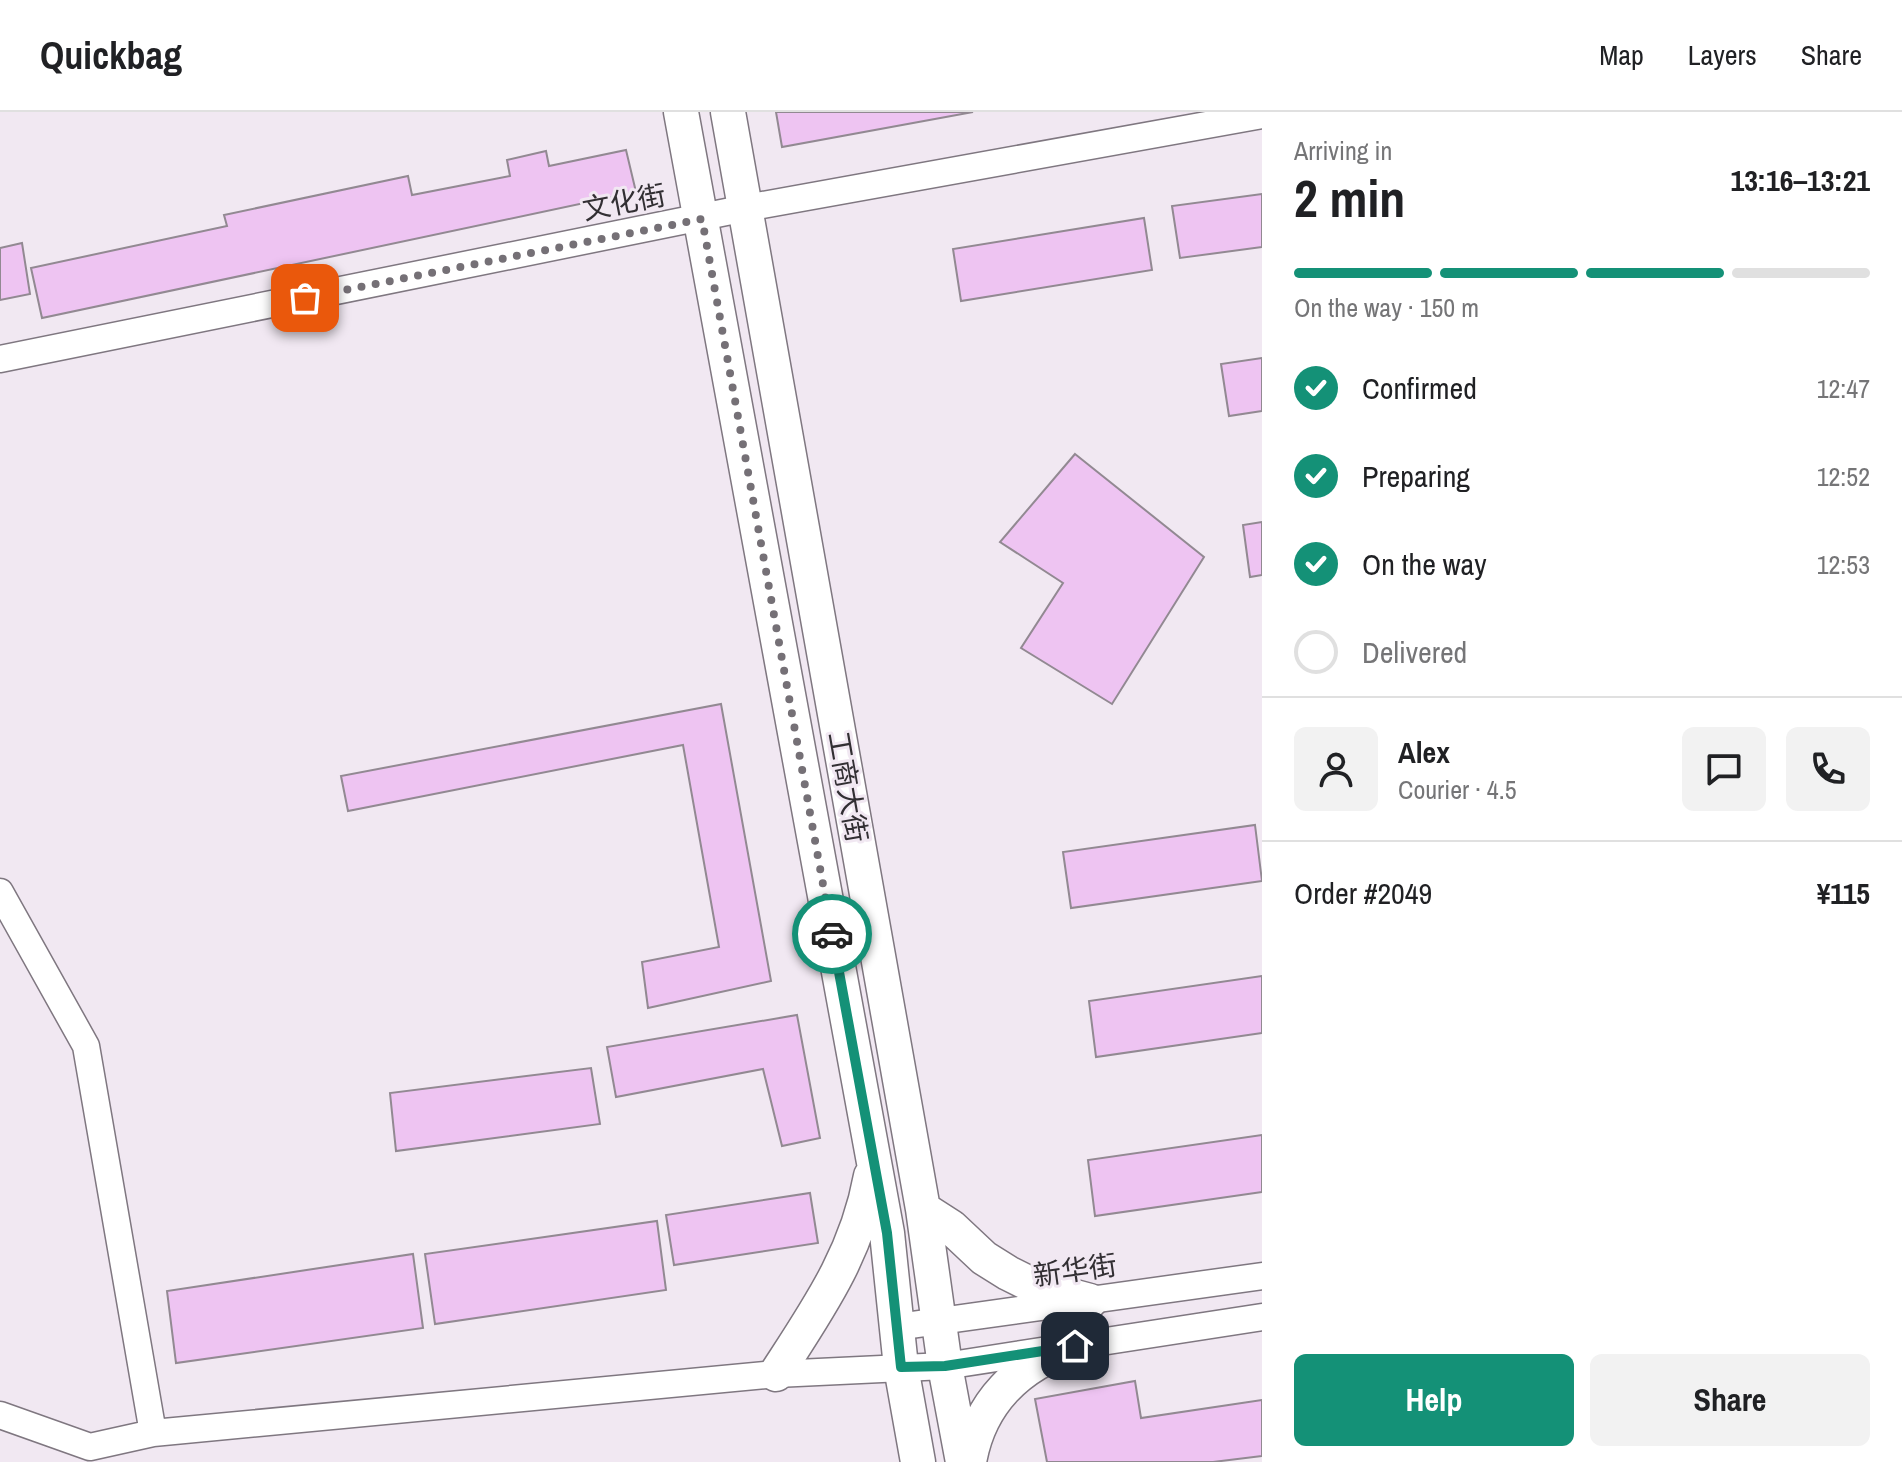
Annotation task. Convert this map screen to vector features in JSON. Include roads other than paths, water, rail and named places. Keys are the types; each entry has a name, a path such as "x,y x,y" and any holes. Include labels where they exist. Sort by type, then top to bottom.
{"main road":[{"name":"工商大街","path":"681,112 887,1233 901,1367 918,1462"},
{"name":"工商大街","path":"728,112 923,1209 945,1366 963,1462"},
{"path":"776,1374 842,1267 860,1221 874,1160"},
{"path":"923,1209 951,1227 984,1258 1008,1273 1034,1286 1090,1301"},
{"path":"969,1462 979,1424 1003,1388 1035,1361 1075,1346"}],"street":[{"name":"文化街","path":"0,359 746,208 1262,115"},
{"path":"0,892 86,1046 153,1433"},
{"name":"新华街","path":"897,1327 1262,1276"},
{"path":"0,1415 90,1447 153,1433 776,1374 945,1366 1262,1317"}]}
